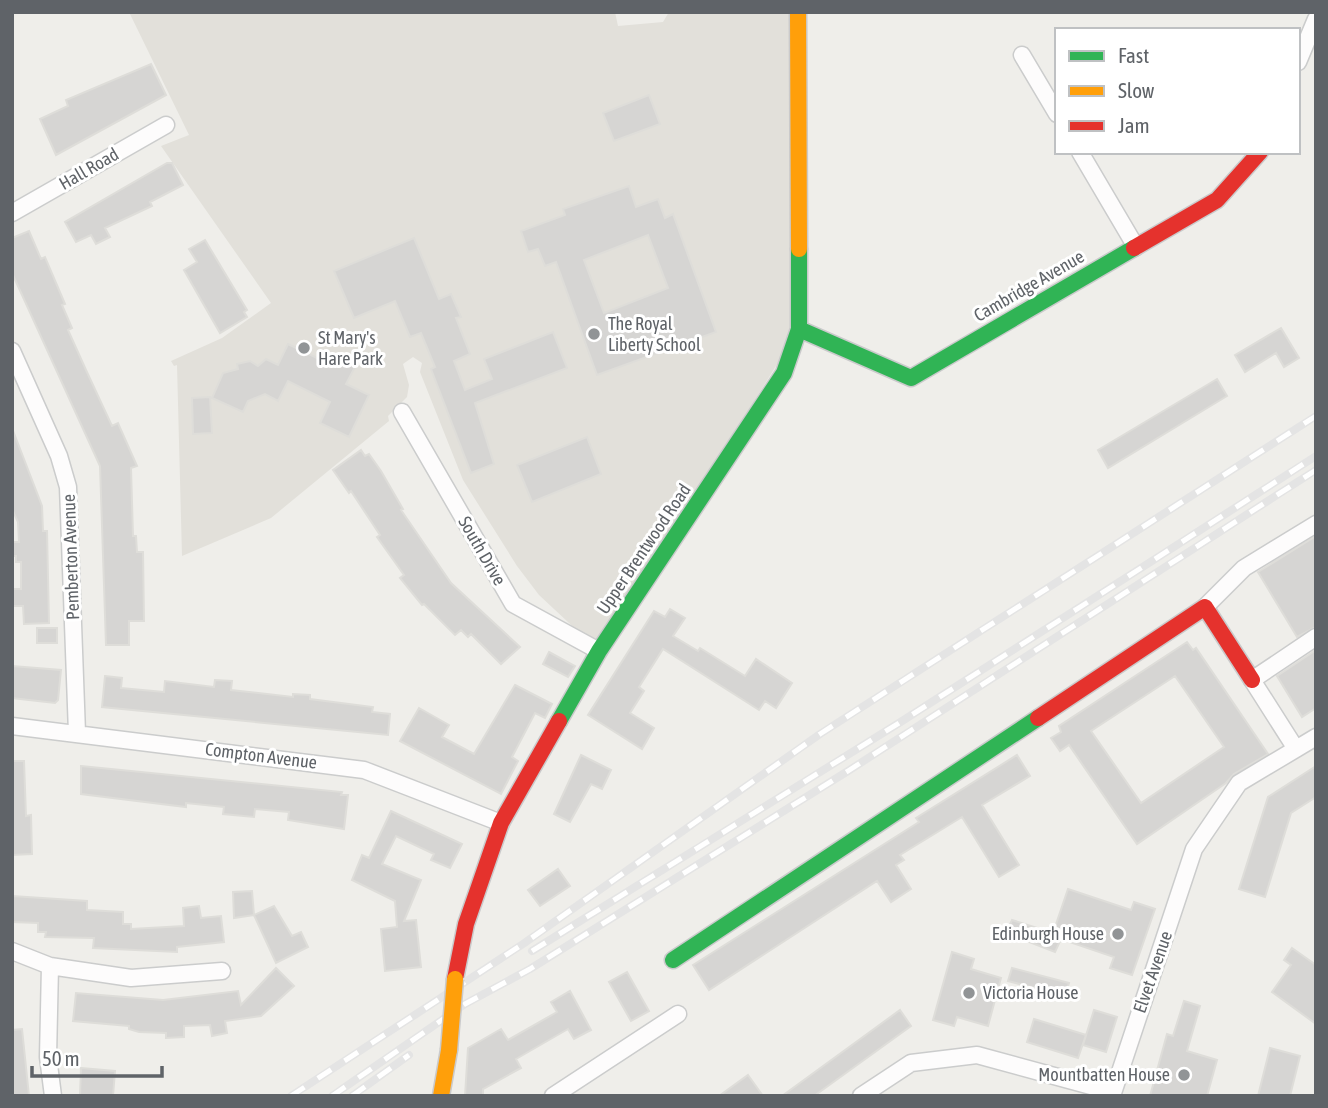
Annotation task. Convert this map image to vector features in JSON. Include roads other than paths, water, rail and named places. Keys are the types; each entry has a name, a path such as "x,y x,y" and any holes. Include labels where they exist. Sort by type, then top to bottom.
{"street":[{"name":"Upper Brentwood Road","path":"441,1096 449,1050 455,979 466,924 501,823 599,651 784,373 799,329 798,12"},
{"path":"1300,57 1316,19"},
{"path":"1022,55 1055,111"},
{"name":"Hall Road","path":"12,213 166,125"},
{"path":"1081,154 1136,247"},
{"name":"Cambridge Avenue","path":"799,329 912,378 1217,200 1258,154"},
{"name":"Pemberton Avenue","path":"12,351 60,456 68,486 78,733"},
{"name":"South Drive","path":"402,412 513,604 599,651"},
{"path":"673,960 1205,607 1244,568 1316,524"},
{"path":"1205,607 1296,749"},
{"path":"1252,680 1316,637"},
{"name":"Compton Avenue","path":"12,726 364,769 501,823"},
{"name":"Elvet Avenue","path":"1112,1094 1194,849 1239,783 1316,737"},
{"path":"12,951 50,966 131,978 222,971"},
{"path":"50,966 48,1057 52,1096"},
{"path":"553,1096 678,1014"},
{"path":"861,1096 912,1063 977,1055 1112,1094"}],"railway":[{"path":"291,1096 523,944 820,734 1316,416"},
{"path":"532,951 899,723 1316,456"},
{"path":"332,1096 465,1004 530,969 848,771 1316,470"},
{"path":"352,1096 409,1055"}],"place":[{"name":"The Royal Liberty School","path":"594,334"},
{"name":"St Mary's Hare Park","path":"304,348"},
{"name":"Edinburgh House","path":"1118,934"},
{"name":"Victoria House","path":"969,993"},
{"name":"Mountbatten House","path":"1184,1075"}]}
